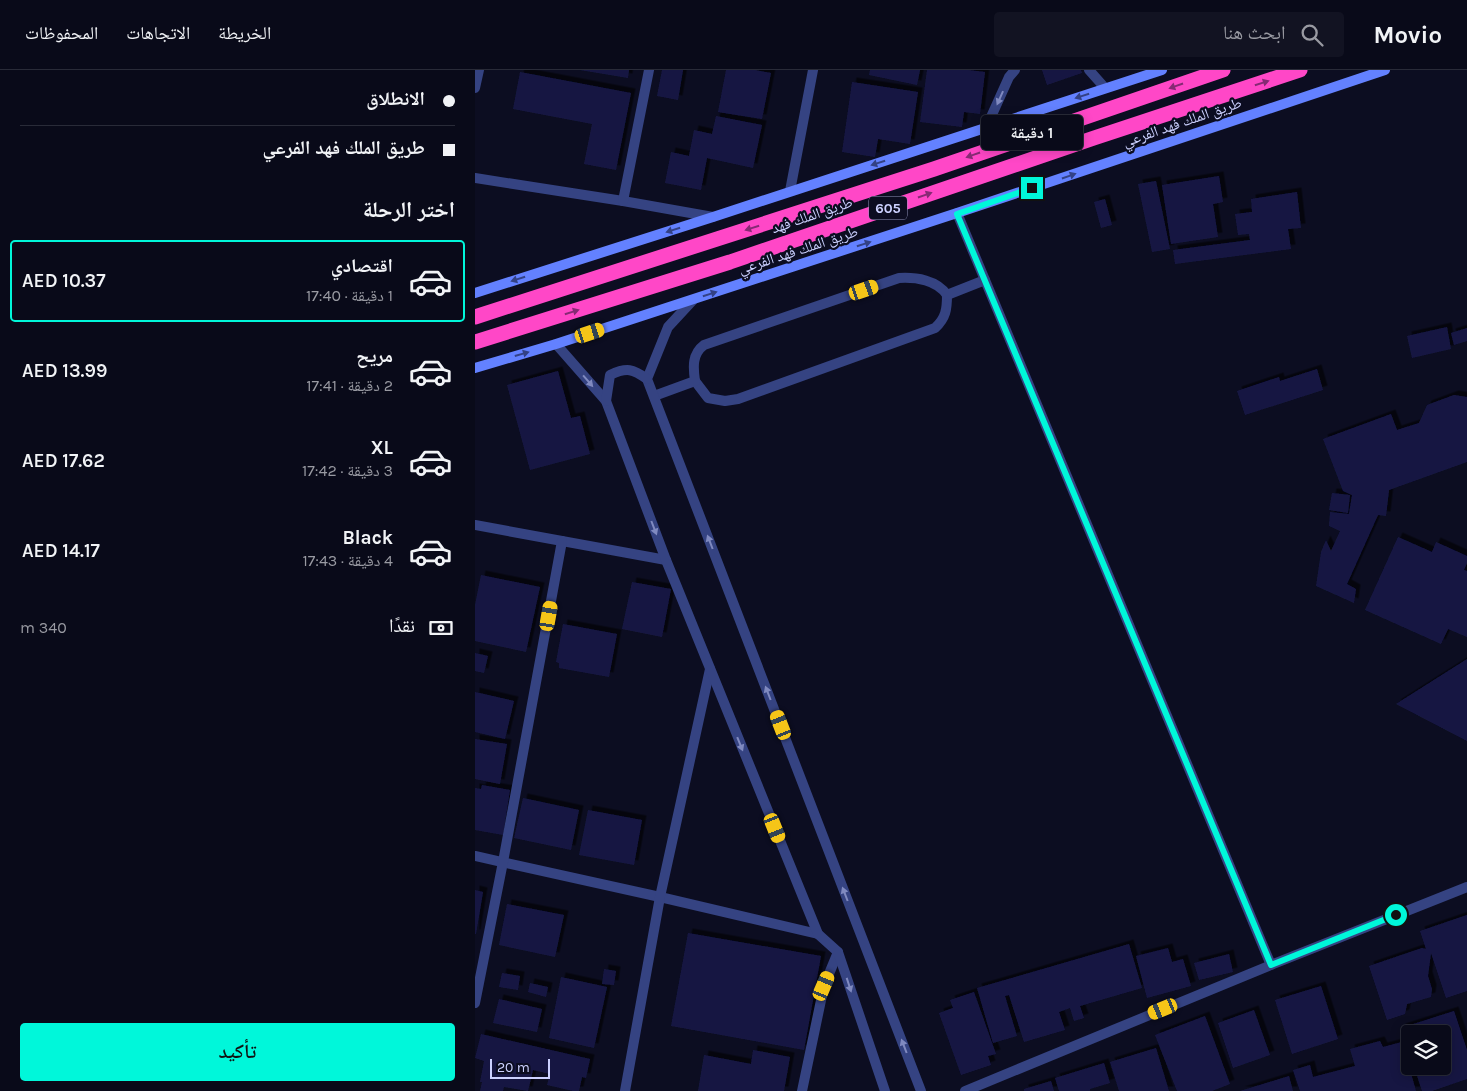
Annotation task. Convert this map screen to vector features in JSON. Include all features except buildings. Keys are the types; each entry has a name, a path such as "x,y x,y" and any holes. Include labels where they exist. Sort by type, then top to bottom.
{"highway":[{"name":"طريق الملك فهد","path":"475,317 924,172 1223,70"},
{"name":"طريق الملك فهد","path":"475,342 730,262 1300,70"}],"main road":[{"path":"475,292 713,217 1161,70"},
{"name":"طريق الملك فهد الفرعي","path":"475,368 556,344 957,214 1385,70"}],"street":[{"path":"475,88 479,70"},
{"path":"623,201 649,70"},
{"path":"790,191 813,70"},
{"path":"986,128 1009,77 1015,70"},
{"path":"1089,70 1105,88"},
{"path":"475,178 713,217"},
{"path":"957,214 1271,965"},
{"path":"913,277 927,281 941,287 947,295 947,312 935,328 738,399 725,401 708,398 695,381 693,369 695,356 704,345 899,278 913,277"},
{"path":"947,295 985,280"},
{"path":"647,379 668,327 693,300"},
{"path":"556,344 606,401 710,669 818,934 838,952 885,1091"},
{"path":"606,401 610,375 621,370 634,370 647,379 921,1091"},
{"path":"654,396 695,381"},
{"path":"475,525 667,560"},
{"path":"475,1003 563,541"},
{"path":"625,1091 660,897 710,669"},
{"path":"475,856 818,934"},
{"path":"965,1091 1271,965 1467,887"},
{"path":"802,1091 824,986 838,952"}],"route":[{"path":"1032,188 957,214 1271,965 1396,915"}]}
